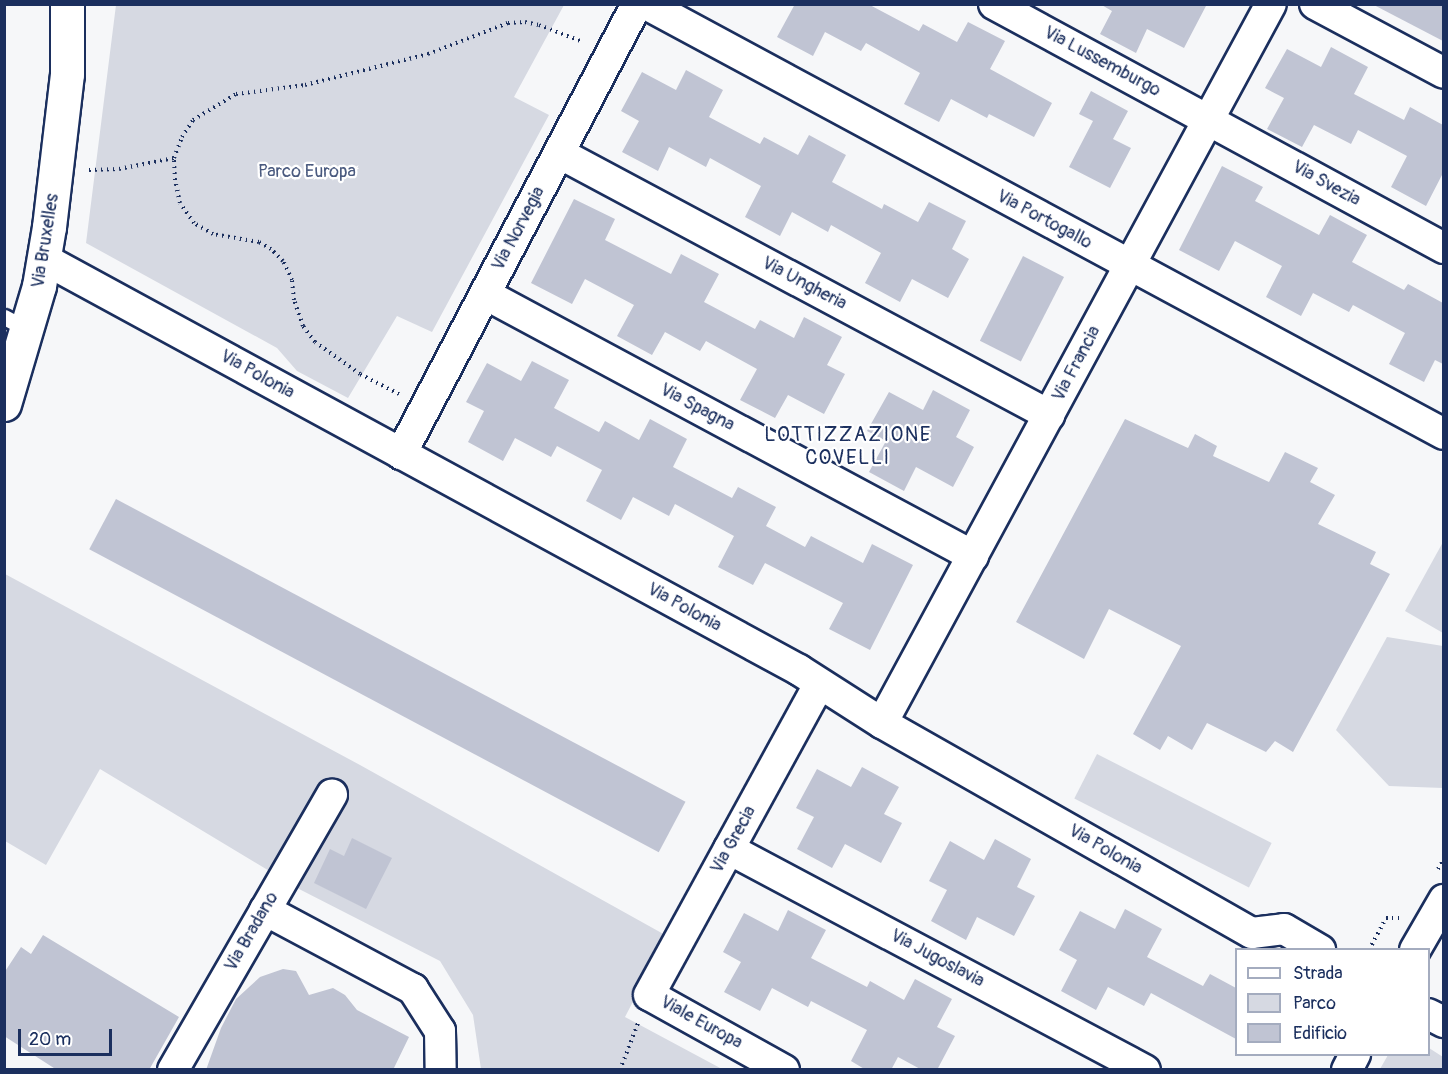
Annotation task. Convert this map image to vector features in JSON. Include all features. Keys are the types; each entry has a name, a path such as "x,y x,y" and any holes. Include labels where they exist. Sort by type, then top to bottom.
{"street":[{"name":"Via Bruxelles","path":"4,404 16,324 44,259 67,74 67,4"},
{"name":"Via Bruxelles","path":"67,74 90,4"},
{"name":"Via Norvegia","path":"401,454 637,4"},
{"name":"Via Portogallo","path":"646,4 1443,434"},
{"name":"Via Lussemburgo","path":"994,4 1209,119"},
{"name":"Via Francia","path":"882,723 1271,4"},
{"path":"1315,4 1443,73"},
{"name":"Via Svezia","path":"1209,119 1443,248"},
{"name":"Via Ungheria","path":"559,153 1049,416"},
{"name":"Via Polonia","path":"44,259 799,670 819,685 882,723 1252,933 1284,929 1317,948"},
{"name":"Via Spagna","path":"485,294 973,556"},
{"name":"Via Grecia","path":"649,995 819,685"},
{"name":"Via Bradano","path":"173,1070 332,795"},
{"name":"Via Jugoslavia","path":"729,849 1146,1070"},
{"path":"1416,948 1443,900"},
{"path":"265,910 413,989 440,1031 441,1070"},
{"name":"Viale Europa","path":"649,995 770,1066"},
{"path":"1347,1070 1354,1056"}],"path":[{"path":"425,408 360,374 315,342 303,326 292,280 283,261 271,249 259,242 213,234 194,223 180,203 174,158 182,137 193,120 236,94 305,86 428,54 507,22 539,25 612,53"},
{"path":"88,170 119,169 174,158"},
{"path":"1370,948 1378,934"},
{"path":"620,1070 649,995"}],"green space":[{"name":"Parco Europa","path":"116,5 564,5 514,97 549,115 432,332 397,316 348,398 297,371 277,348 86,243"},
{"path":"1443,542 1443,633 1405,611"},
{"path":"5,574 360,765 667,936 625,1017 722,1069 481,1069 473,1015 440,961 301,890 100,769 46,865 5,841"},
{"path":"1387,637 1443,646 1443,788 1389,786 1336,730"},
{"path":"1097,754 1272,843 1249,888 1074,799"},
{"path":"1430,1049 1443,1057 1443,1069 1380,1069 1387,1056 1430,1056"}],"building":[{"path":"795,4 868,4 919,31 923,24 957,42 968,22 1005,41 990,69 1052,103 1034,137 989,114 987,118 951,99 939,122 904,104 920,73 866,43 861,51 825,32 813,56 777,37"},
{"path":"1100,4 1207,4 1184,48 1147,29 1136,53 1100,34 1112,11"},
{"path":"1372,4 1443,4 1443,41"},
{"path":"1331,47 1368,67 1354,94 1404,120 1410,107 1443,125 1443,173 1426,206 1391,187 1407,156 1358,130 1351,144 1314,125 1302,147 1267,129 1284,98 1265,88 1287,49 1321,67"},
{"path":"686,70 723,90 709,117 760,144 764,137 798,155 809,135 846,155 832,182 882,209 884,204 918,222 929,202 966,221 952,249 969,259 948,298 912,279 900,302 865,283 881,253 831,225 828,232 792,212 780,236 745,217 761,186 710,158 706,167 669,147 658,171 622,152 639,121 621,111 642,72 676,90"},
{"path":"1091,91 1128,111 1113,139 1131,148 1110,188 1069,167 1093,121 1079,114"},
{"path":"1222,166 1263,187 1255,201 1319,235 1330,215 1367,235 1352,262 1404,290 1408,284 1443,303 1443,364 1435,360 1424,382 1389,364 1405,333 1353,305 1349,312 1313,293 1301,316 1266,297 1282,266 1235,241 1219,271 1179,250"},
{"path":"574,199 615,219 605,240 671,274 681,254 719,274 704,302 755,329 760,320 794,338 804,317 842,337 827,365 845,374 824,414 788,395 775,418 740,400 757,369 706,341 700,351 665,332 652,355 617,336 634,305 585,279 572,304 531,283"},
{"path":"1023,256 1064,277 1021,362 980,341"},
{"path":"532,361 569,380 554,408 599,432 605,421 639,440 650,419 687,439 673,467 732,498 738,487 776,507 766,526 805,547 811,536 863,563 872,544 913,565 870,650 829,629 843,603 765,563 753,585 718,567 734,536 675,504 669,516 633,497 621,520 586,501 602,470 557,446 551,457 515,438 503,461 468,442 484,411 466,402 487,363 521,381"},
{"path":"933,390 970,410 956,437 974,447 953,487 916,467 904,491 869,472 886,441 867,431 889,392 923,410"},
{"path":"1125,419 1188,448 1195,434 1217,446 1213,456 1269,482 1285,452 1318,468 1310,482 1335,495 1318,524 1376,552 1370,564 1390,574 1293,752 1275,741 1266,752 1207,723 1192,750 1168,736 1160,750 1133,734 1181,646 1109,609 1084,659 1016,622"},
{"path":"116,499 686,802 659,852 89,549"},
{"path":"862,767 899,787 884,814 902,823 881,863 845,844 832,868 797,849 814,817 796,808 817,769 851,787"},
{"path":"352,838 392,858 366,909 314,883 330,849 344,856"},
{"path":"995,839 1031,859 1017,887 1035,896 1014,936 977,917 966,940 931,921 947,890 929,881 950,841 984,860"},
{"path":"1125,909 1162,929 1147,957 1203,986 1210,974 1235,987 1235,1038 1151,993 1144,1006 1108,987 1096,1010 1061,991 1077,960 1059,950 1080,911 1115,929"},
{"path":"788,910 826,930 811,958 867,987 870,981 904,1000 915,979 952,999 937,1027 955,1036 937,1070 922,1070 898,1057 891,1070 866,1070 851,1061 867,1030 811,1001 808,1007 772,988 760,1011 724,992 741,962 723,952 744,913 778,931"},
{"path":"43,935 179,1017 149,1070 57,1070 4,1036 4,973 21,947 31,954"},
{"path":"283,969 296,971 309,995 333,988 345,995 357,1010 409,1037 393,1070 206,1070 221,1028 236,999 260,977"}],"district":[{"name":"LOTTIZZAZIONE COVELLI","path":"848,446"}]}
